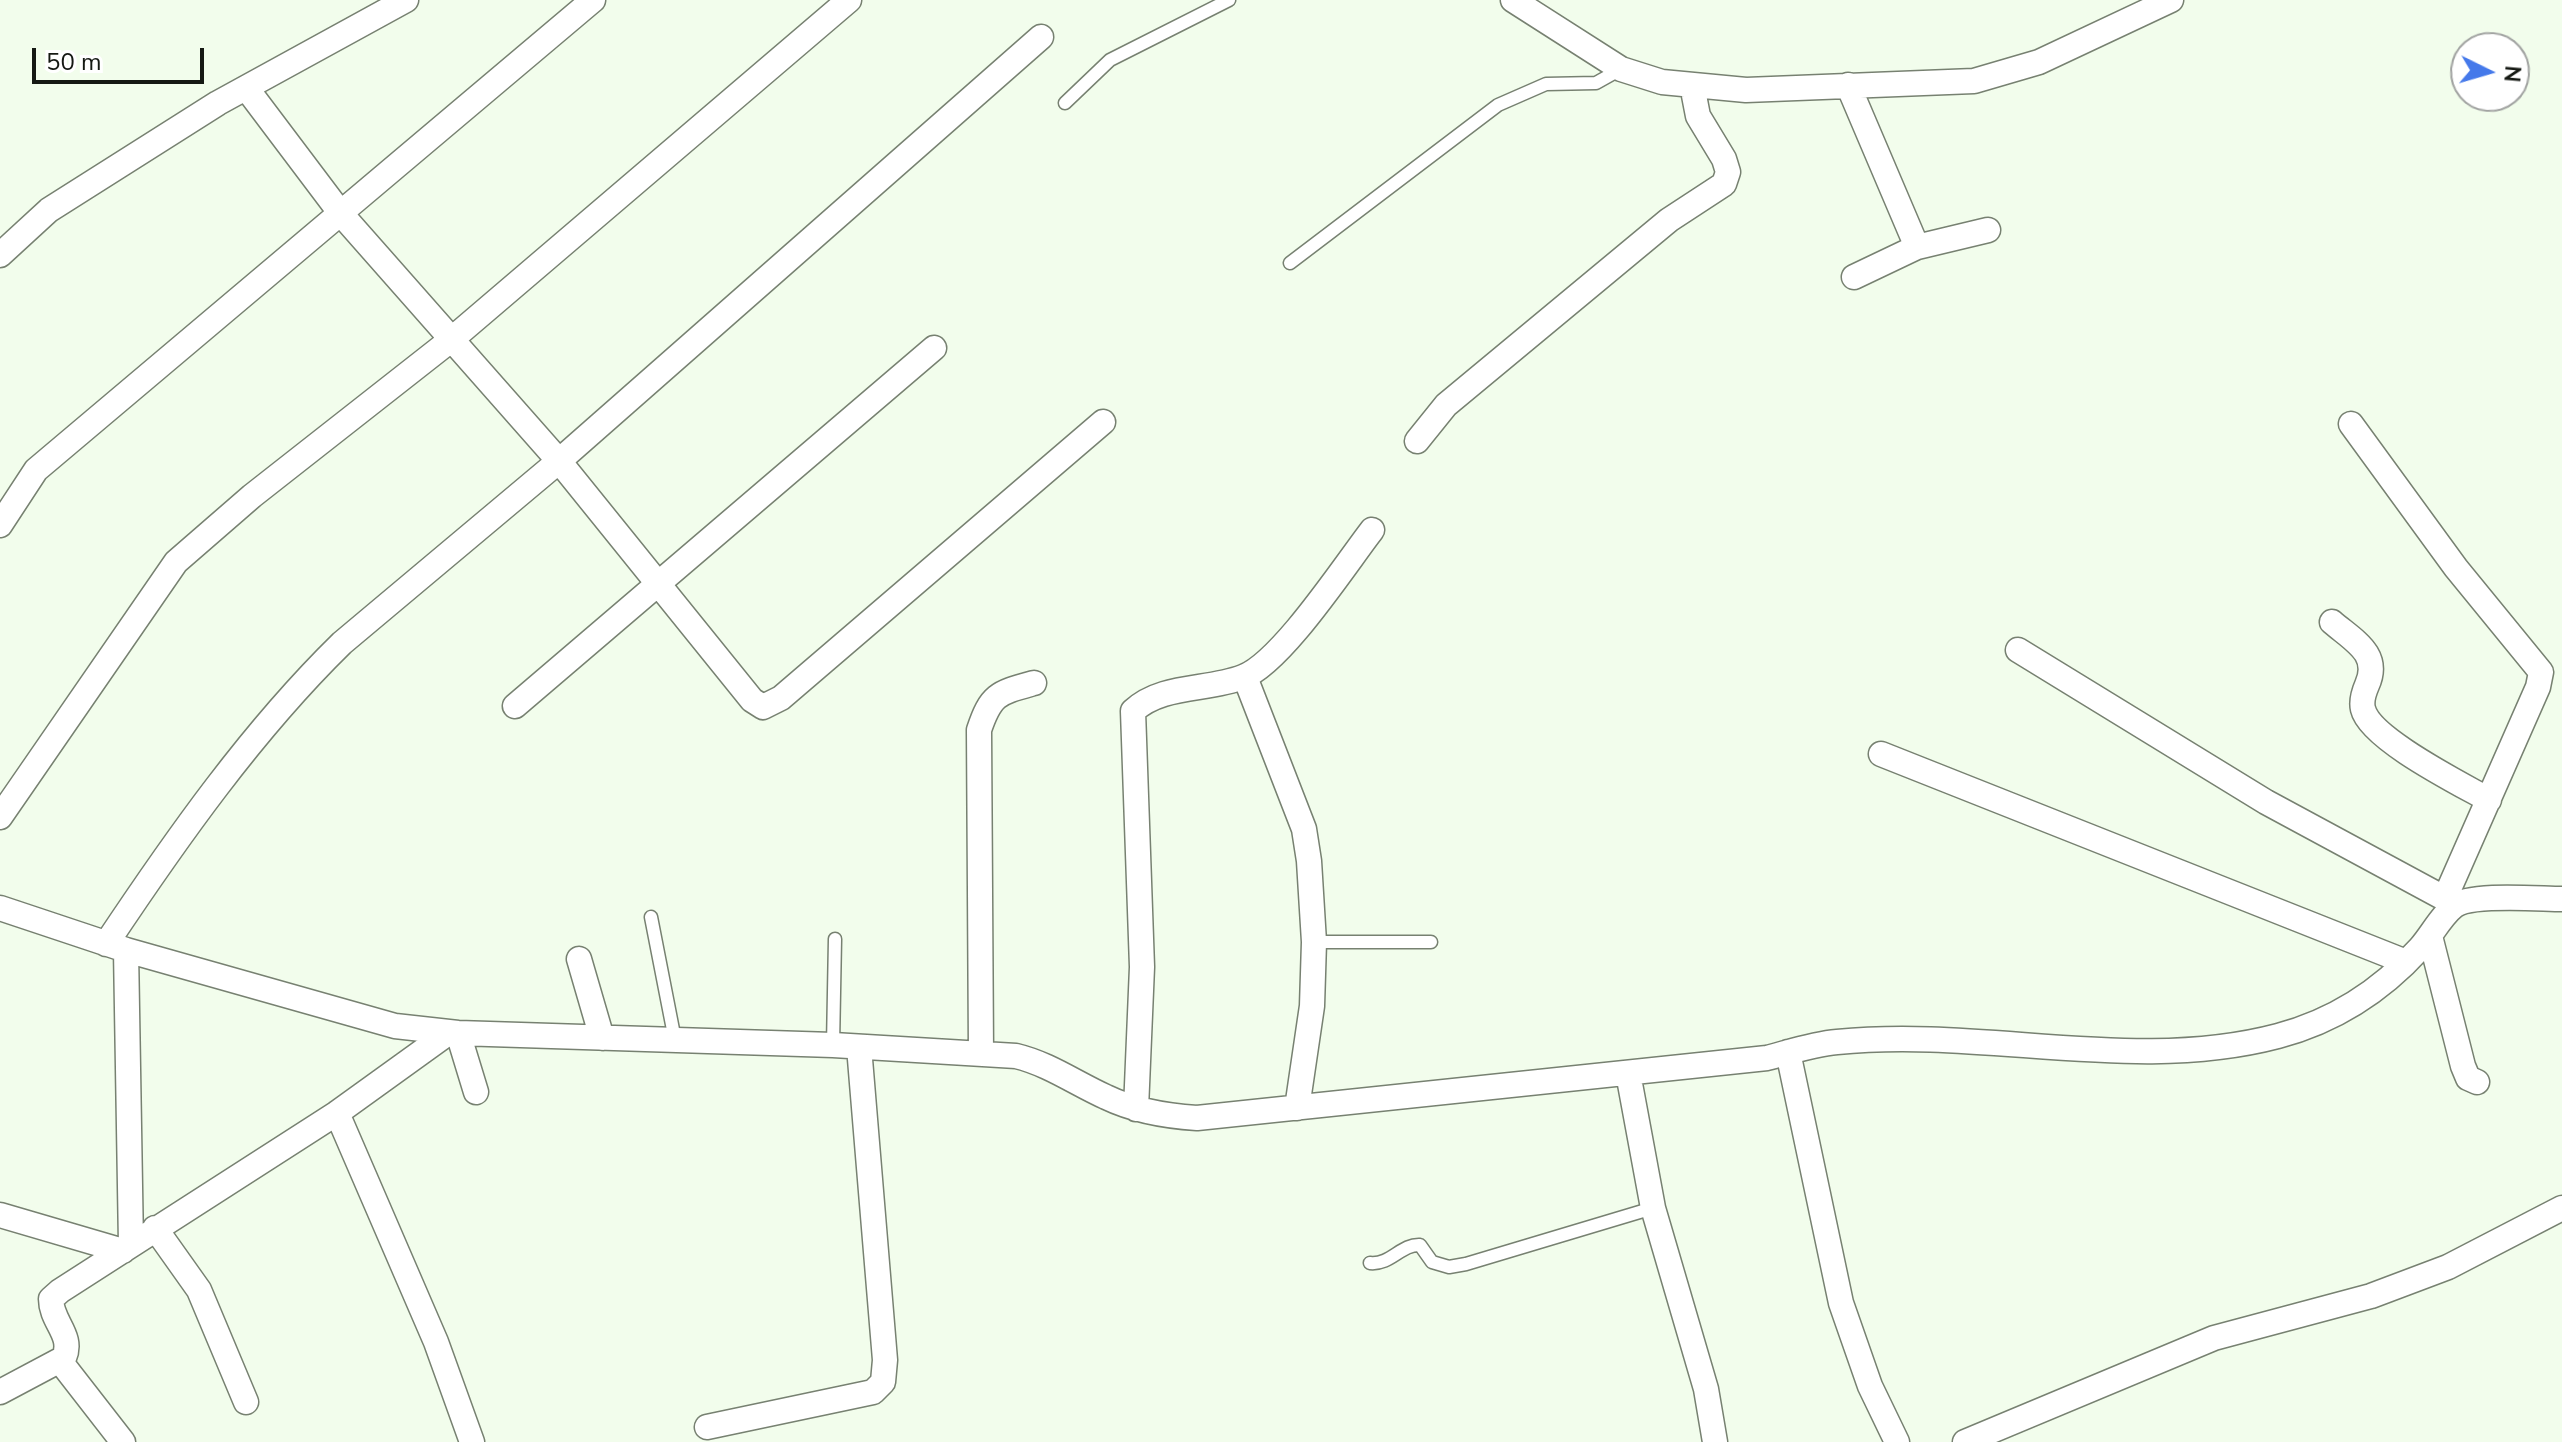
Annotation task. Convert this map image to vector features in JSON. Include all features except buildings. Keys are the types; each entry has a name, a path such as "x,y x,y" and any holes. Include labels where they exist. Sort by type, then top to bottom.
{"street":[{"path":"0,255 49,210 218,103 406,0"},
{"path":"0,525 36,470 342,215 593,0"},
{"path":"0,817 176,562 252,496 452,339 849,0"},
{"path":"1513,0 1621,69 1662,82 1746,90 1974,81 2039,62 2171,0"},
{"path":"127,1248 116,947 145,885 309,675 342,643 559,461 1041,37"},
{"path":"1417,441 1446,405 1669,220 1724,184 1728,172 1724,159 1698,116 1692,85"},
{"path":"1848,85 1917,247"},
{"path":"247,89 342,215 559,461 752,700 763,707 781,698 1103,422"},
{"path":"1854,277 1917,247 1988,230"},
{"path":"515,706 934,348"},
{"path":"0,908 116,947 369,1021 453,1033 981,1053 1042,1062 1108,1099 1136,1109 1197,1118 1767,1058 1812,1045 1870,1040 1973,1041 2125,1052 2238,1044 2277,1037 2327,1019 2388,981 2430,936 2450,901 2538,687 2541,672 2447,557 2351,424"},
{"path":"1136,1109 1142,967 1133,711 1146,698 1245,677 1268,659 1297,627 1372,530"},
{"path":"2332,622 2369,654 2373,666 2363,694 2363,709 2370,722 2410,755 2489,800"},
{"path":"2018,650 2266,802 2450,901 2562,899"},
{"path":"1245,677 1304,829 1314,942 1312,1006 1297,1108"},
{"path":"981,1053 979,730 988,704 1000,692 1034,683"},
{"path":"1881,754 2406,962"},
{"path":"2430,936 2463,1066 2468,1078 2477,1082"},
{"path":"579,959 602,1038"},
{"path":"453,1033 476,1092"},
{"path":"0,1392 60,1361 68,1349 67,1338 51,1308 51,1299 155,1228 337,1113 453,1033"},
{"path":"707,1427 873,1392 883,1382 885,1360 859,1047"},
{"path":"1788,1052 1841,1303 1870,1386 1897,1442"},
{"path":"1628,1073 1653,1208 1702,1375 1715,1442"},
{"path":"337,1113 436,1342 472,1442"},
{"path":"1965,1442 2214,1338 2371,1296 2448,1267 2562,1208"},
{"path":"0,1215 127,1248"},
{"path":"155,1228 199,1290 246,1402"},
{"path":"60,1361 123,1442"}],"lane":[{"path":"1065,103 1110,60 1229,0"},
{"path":"1290,263 1498,105 1546,84 1596,83 1621,69"},
{"path":"651,917 675,1040"},
{"path":"833,1045 835,939"},
{"path":"1314,942 1431,942"},
{"path":"1370,1263 1381,1264 1411,1245 1420,1245 1432,1262 1449,1267 1466,1264 1653,1208"}]}
